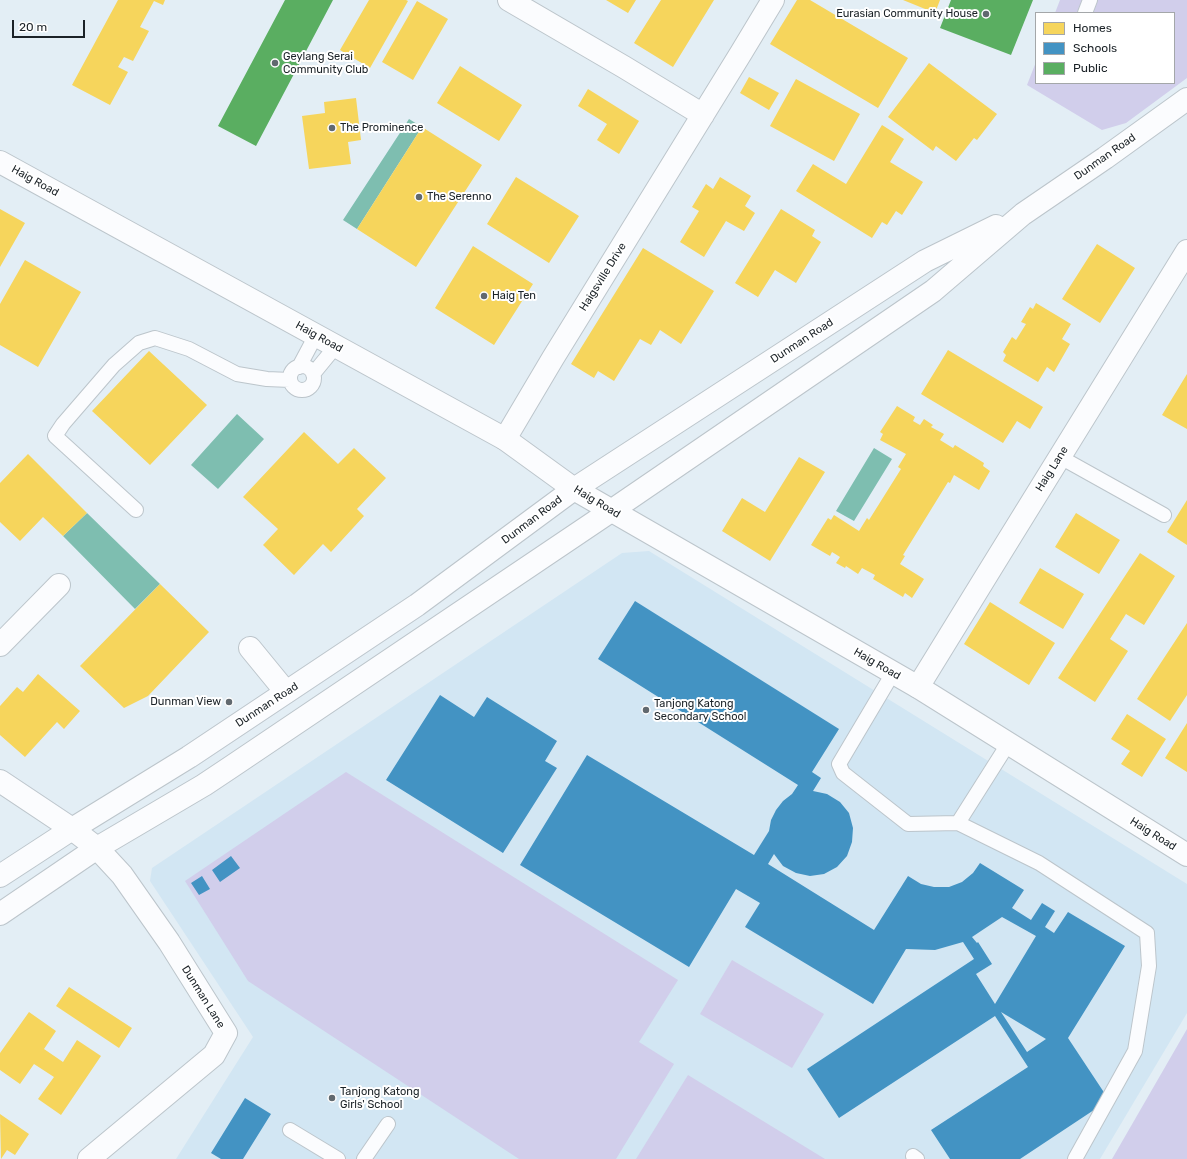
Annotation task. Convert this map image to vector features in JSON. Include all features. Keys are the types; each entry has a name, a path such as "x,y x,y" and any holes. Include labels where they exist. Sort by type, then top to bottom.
{"street":[{"path":"509,0 703,115"},
{"name":"Haigsville Drive","path":"505,439 553,358 773,0"},
{"name":"Dunman Road","path":"0,914 97,848 204,785 611,511 933,291 1023,214 1105,158 1187,99"},
{"name":"Haig Road","path":"0,162 505,439 574,489 918,687 1187,855"},
{"name":"Dunman Road","path":"0,876 72,829 189,757 418,606 574,489 925,261 1023,214"},
{"name":"Haig Lane","path":"918,687 1187,251"},
{"path":"0,645 59,585"},
{"path":"250,648 286,692"},
{"path":"0,781 72,829 97,848"},
{"name":"Dunman Lane","path":"89,1159 214,1055 226,1034 169,942 122,875 97,848"}],"lane":[{"path":"1085,12 1090,0"},
{"path":"299,367 316,335"},
{"path":"136,510 55,436 63,424 114,365 139,343 155,338 189,349 237,374 268,379 290,380"},
{"path":"313,374 336,346"},
{"path":"305,366 310,369 313,374 314,379 312,385 308,389 296,389 292,385 290,380 291,374 299,367 305,366"},
{"path":"1060,457 1164,514"},
{"path":"893,673 839,764 843,773 908,824 958,823 1039,863 1147,933 1149,966 1135,1051 1075,1159"},
{"path":"958,823 1008,744"},
{"path":"364,1159 388,1124"},
{"path":"290,1130 338,1159"}],"shaded area":[{"path":"1060,0 1187,0 1187,78 1126,123 1102,130 1027,85 1035,65 1035,84 1175,84 1175,12 1055,12"},
{"path":"409,119 422,127 357,229 343,220"},
{"path":"237,414 264,439 218,489 191,465"},
{"path":"874,448 892,459 854,521 836,511"},
{"path":"87,513 160,584 135,609 63,536"},
{"name":"Tanjong Katong Secondary School","path":"649,551 1187,884 1187,1013 1100,1159 176,1159 253,1037 150,881 152,868 622,553"},
{"path":"346,772 678,980 639,1042 674,1064 616,1159 519,1159 248,981 185,881"},
{"path":"732,960 824,1014 792,1068 700,1014"},
{"path":"1187,1029 1187,1159 1112,1159"},
{"path":"688,1075 825,1159 636,1159"}],"building: Homes":[{"path":"118,0 165,0 163,5 154,1 140,27 149,31 133,61 124,57 118,67 128,72 110,105 72,85"},
{"path":"369,0 408,1 370,68 340,50"},
{"path":"606,0 636,0 628,13"},
{"path":"661,0 714,0 673,67 634,43"},
{"path":"797,0 810,0 908,58 878,108 770,44"},
{"path":"903,0 940,0 935,13"},
{"path":"417,1 448,19 413,80 382,62"},
{"path":"929,63 997,114 977,140 974,138 956,161 936,146 933,151 888,117"},
{"path":"460,66 522,105 499,141 437,103"},
{"path":"749,77 779,93 769,110 740,93"},
{"path":"796,79 860,114 834,161 770,126"},
{"path":"588,89 639,121 619,154 597,140 607,124 578,106"},
{"name":"The Prominence","path":"356,98 361,140 348,142 351,164 309,169 302,116 325,113 324,102"},
{"path":"882,125 904,139 890,162 923,182 902,215 896,211 887,225 882,222 872,238 796,191 813,164 846,184"},
{"name":"The Serenno","path":"422,127 482,165 416,267 357,229"},
{"path":"516,177 579,216 549,263 487,224"},
{"path":"720,177 751,196 745,206 755,213 744,231 726,221 704,257 680,242 699,211 692,207 706,184 713,189"},
{"path":"0,209 25,223 0,267"},
{"path":"781,209 815,230 812,236 821,242 796,283 775,270 758,297 735,283"},
{"path":"1097,244 1135,268 1100,323 1062,299"},
{"name":"Haig Ten","path":"473,246 533,284 494,345 435,308"},
{"path":"643,248 714,291 681,344 660,330 651,345 640,339 614,381 598,371 594,378 571,364"},
{"path":"25,260 81,292 38,367 0,345 0,304"},
{"path":"1036,303 1071,324 1062,339 1070,344 1054,372 1047,367 1038,382 1003,361 1006,355 1003,352 1012,337 1016,340 1026,324 1021,322 1030,307 1033,309"},
{"path":"948,350 1043,407 1030,429 1017,421 1003,443 921,394"},
{"path":"149,351 207,405 150,465 92,411"},
{"path":"1187,374 1187,429 1162,415"},
{"path":"897,406 915,417 913,421 920,425 924,419 933,425 931,427 944,434 940,440 953,448 955,445 984,463 983,466 990,471 979,490 954,475 950,483 948,482 903,555 905,556 900,564 924,579 912,598 905,593 903,597 873,579 875,575 862,568 858,574 846,566 845,568 836,563 840,557 832,552 830,556 811,545 828,518 831,520 834,515 859,531 867,518 869,520 901,469 898,467 906,454 880,440 883,434 880,432"},
{"path":"304,432 338,464 354,448 386,478 357,509 364,516 331,552 323,544 294,575 263,545 278,529 243,497"},
{"path":"28,454 87,513 63,536 43,517 20,541 0,522 0,483"},
{"path":"799,457 825,472 770,561 722,531 742,498 765,512"},
{"path":"1187,500 1187,545 1167,532"},
{"path":"1076,513 1120,540 1099,574 1055,547"},
{"path":"1140,553 1175,576 1144,625 1126,614 1110,639 1128,651 1095,702 1058,678"},
{"path":"1040,568 1084,594 1063,629 1019,603"},
{"path":"160,584 209,632 148,696 124,708 80,666"},
{"path":"990,602 1055,643 1029,685 964,644"},
{"path":"1187,623 1187,695 1170,721 1137,699"},
{"path":"38,674 80,711 64,729 57,722 25,757 0,735 0,706 17,687 23,692"},
{"path":"1127,714 1166,739 1142,777 1121,764 1130,751 1111,739"},
{"path":"1187,723 1187,772 1165,758"},
{"path":"69,987 132,1028 119,1048 56,1006"},
{"path":"29,1012 56,1031 44,1049 63,1062 77,1040 101,1056 61,1115 38,1099 54,1077 34,1064 20,1084 0,1070 0,1053"},
{"path":"0,1114 29,1134 15,1155 7,1150 1,1159"}],"building: Schools":[{"path":"635,601 839,729 812,772 821,778 813,791 827,794 840,802 849,813 853,828 852,842 847,856 837,867 824,874 810,876 796,873 783,866 774,854 768,864 874,930 908,876 921,884 934,887 949,887 962,882 973,873 980,863 1024,890 1012,908 1031,920 1042,903 1055,911 1045,927 1054,933 1068,912 1125,946 1068,1038 1109,1100 1020,1159 950,1159 931,1130 1028,1067 995,1016 839,1118 807,1069 974,959 963,942 935,950 906,949 873,1004 745,927 760,903 736,889 689,967 520,865 587,755 754,855 769,831 771,820 776,810 783,801 792,794 798,785 598,659","holes":["1002,917 1036,936 995,1004 976,974 992,964 978,942 977,943 972,937","1001,1012 1046,1039 1027,1052"]},
{"path":"440,695 474,717 487,697 557,741 545,761 557,768 503,853 386,780"},
{"path":"231,856 240,868 220,882 212,870"},
{"path":"202,876 210,889 199,895 191,883"},
{"path":"245,1098 271,1114 243,1159 221,1159 211,1153"}],"building: Public":[{"name":"Geylang Serai Community Club","path":"285,0 333,0 256,146 218,126"},
{"name":"Eurasian Community House","path":"951,0 1033,0 1011,55 940,28"}],"place":[{"name":"Eurasian Community House","path":"986,14"},
{"name":"Geylang Serai Community Club","path":"275,63"},
{"name":"The Prominence","path":"332,128"},
{"name":"The Serenno","path":"419,197"},
{"name":"Haig Ten","path":"484,296"},
{"name":"Dunman View","path":"229,702"},
{"name":"Tanjong Katong Secondary School","path":"646,710"},
{"name":"Tanjong Katong Girls' School","path":"332,1098"}]}
